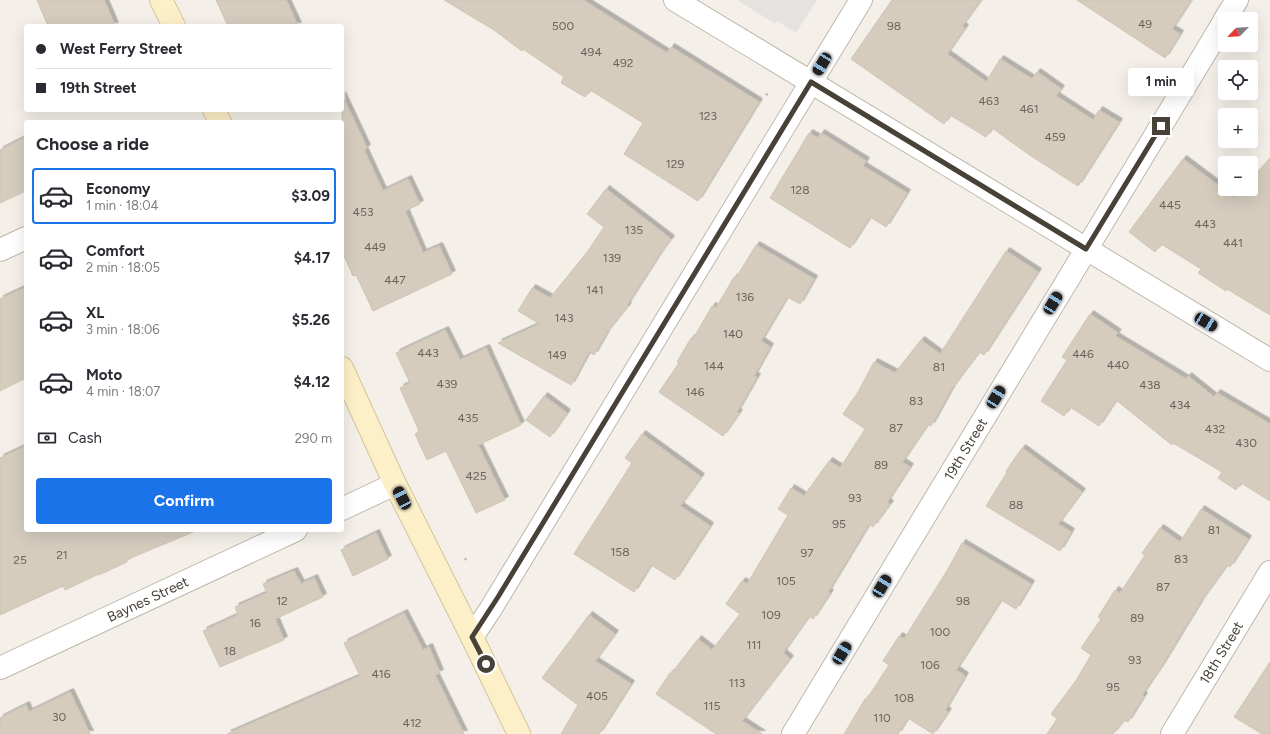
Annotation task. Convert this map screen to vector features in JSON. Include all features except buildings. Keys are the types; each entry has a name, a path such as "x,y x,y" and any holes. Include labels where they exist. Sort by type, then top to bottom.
{"street":[{"path":"161,0 173,24"},
{"path":"675,0 1270,360"},
{"path":"472,637 494,604 861,0"},
{"name":"19th Street","path":"1229,12 1237,0"},
{"name":"19th Street","path":"793,734 1218,31"},
{"path":"0,250 24,239"},
{"path":"344,372 395,484 519,734"},
{"path":"344,508 395,484"},
{"name":"Baynes Street","path":"0,668 292,532"},
{"name":"18th Street","path":"1172,734 1270,572"}],"shaded area":[{"path":"737,0 817,0 796,33 777,21 775,24"}],"route":[{"path":"486,664 472,637 498,597 811,82 1086,249 1161,126"}]}
